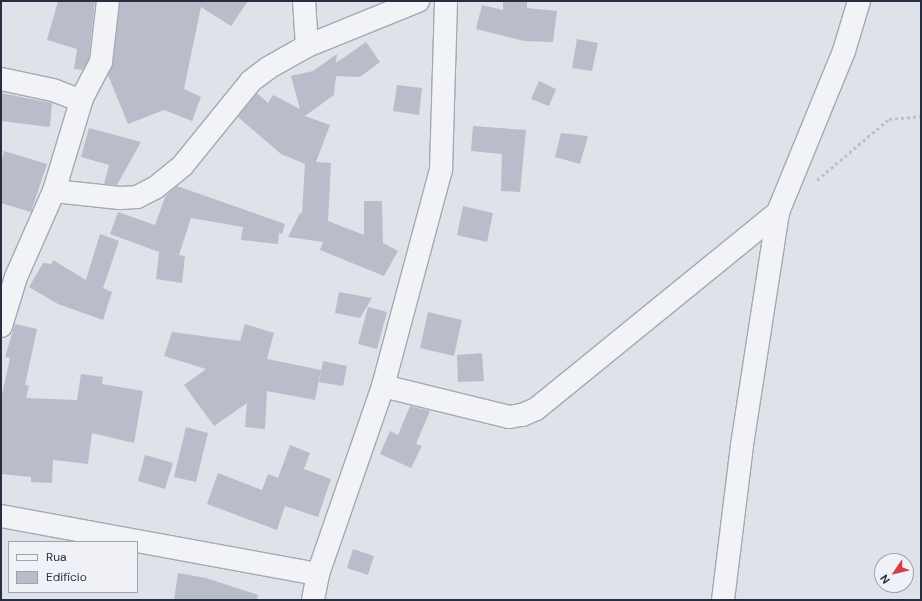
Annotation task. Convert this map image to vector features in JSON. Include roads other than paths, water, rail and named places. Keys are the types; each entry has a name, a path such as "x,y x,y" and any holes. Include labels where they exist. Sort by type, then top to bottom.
{"street":[{"path":"1,326 16,277 54,191 81,101 102,56 108,1"},
{"path":"304,1 307,46"},
{"path":"54,191 120,198 137,197 155,188 183,165 251,81 307,46 418,1"},
{"path":"313,600 318,574 383,386 441,170 446,1"},
{"path":"723,600 742,445 778,212 844,51 859,1"},
{"path":"1,79 53,90 81,101"},
{"path":"383,386 509,417 522,416 536,409 778,212"},
{"path":"1,516 138,541"},
{"path":"138,541 318,574"}]}
